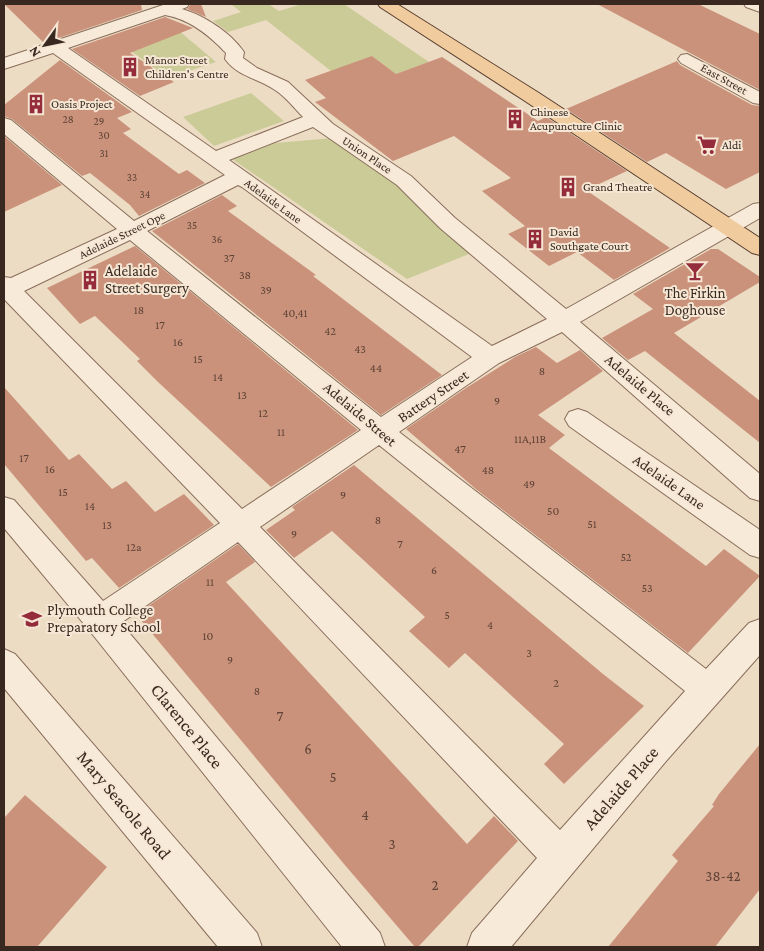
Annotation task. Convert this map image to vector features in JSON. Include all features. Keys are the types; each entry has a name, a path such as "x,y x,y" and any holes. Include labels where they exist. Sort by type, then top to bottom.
{"main road":[{"path":"386,4 532,97 760,248"}],"street":[{"path":"134,4 164,9"},
{"path":"752,4 760,7"},
{"path":"4,64 164,9"},
{"name":"Union Place","path":"164,9 179,12 206,26 235,52 234,59 240,66 255,75 277,83 288,91 325,127 398,176 418,193 438,215 563,321"},
{"name":"Adelaide Lane","path":"55,47 239,176 490,357"},
{"name":"East Street","path":"687,59 760,99"},
{"path":"214,159 316,119"},
{"name":"Adelaide Street","path":"10,129 88,195 330,388 423,467 707,689"},
{"name":"Adelaide Street Ope","path":"5,288 132,230 239,176"},
{"name":"Battery Street","path":"100,620 382,432 490,357 563,321 760,209"},
{"path":"5,288 241,526 561,857"},
{"name":"Adelaide Place","path":"563,321 632,378 760,490"},
{"name":"Adelaide Lane","path":"578,419 760,546"},
{"name":"Clarence Place","path":"4,508 100,620 366,947"},
{"name":"Adelaide Place","path":"486,947 561,857 707,689 760,633"},
{"name":"Mary Seacole Road","path":"4,664 243,947"}],"green space":[{"path":"274,4 270,5 279,11 302,4 344,4 429,62 396,74 372,56 345,82 266,20 228,32 213,21 241,12 232,5"},
{"path":"172,25 216,62 168,78 132,52"},
{"path":"251,93 284,121 214,146 183,117"},
{"path":"333,138 382,170 474,252 407,279 232,159 263,144"}],"building":[{"path":"4,4 141,4 142,10 44,43"},
{"path":"191,4 201,4 206,17 187,9"},
{"path":"597,4 698,4 760,34 760,90"},
{"path":"165,17 193,28 130,53 174,82 140,96 72,49"},
{"path":"372,56 396,74 442,57 538,121 546,117 627,171 586,190 670,248 614,280 577,252 549,266 508,234 525,226 482,191 511,178 454,136 393,161 315,102 326,98 305,80"},
{"path":"60,60 132,112 117,118 131,129 123,133 179,174 187,170 205,183 139,216 130,205 90,173 82,176 12,119 4,116 4,105"},
{"name":"Aldi","path":"677,61 680,65 752,105 760,106 760,172 726,189 666,153 647,162 566,109"},
{"path":"4,136 62,185 4,212"},
{"path":"222,195 237,206 228,211 316,275 313,276 442,375 381,415 152,231"},
{"path":"135,246 358,430 271,487 158,382 137,361 140,359 95,316 80,324 47,288"},
{"path":"711,249 718,249 760,277 760,282 674,333 760,401 760,443 645,351 628,360 602,338 653,309 633,294"},
{"path":"536,347 557,363 580,350 603,371 538,415 565,435 549,448 706,566 724,549 760,576 688,653 477,490 406,429 515,357"},
{"path":"4,387 69,460 79,454 112,489 126,481 155,512 184,494 214,525 119,588 92,558 86,561 4,464"},
{"path":"354,465 603,674 644,706 564,784 544,764 564,744 465,653 449,668 409,631 425,617 332,531 294,558 266,530 295,510 292,507"},
{"path":"238,544 255,562 226,582 467,844 494,816 518,841 418,947 415,947 344,864 140,619 145,615 141,611"},
{"path":"760,744 760,889 715,947 608,947 678,861 672,855 714,806 712,805 719,794"},
{"path":"25,795 107,867 37,947 4,947 4,818"}],"place":[{"name":"Manor Street Children's Centre","path":"130,67"},
{"name":"Oasis Project","path":"36,104"},
{"name":"Chinese Acupuncture Clinic","path":"515,119"},
{"name":"Aldi","path":"707,145"},
{"name":"Grand Theatre","path":"568,187"},
{"name":"David Southgate Court","path":"535,239"},
{"name":"The Firkin Doghouse","path":"695,271"},
{"name":"Adelaide Street Surgery","path":"90,280"},
{"name":"Plymouth College Preparatory School","path":"32,619"}]}
